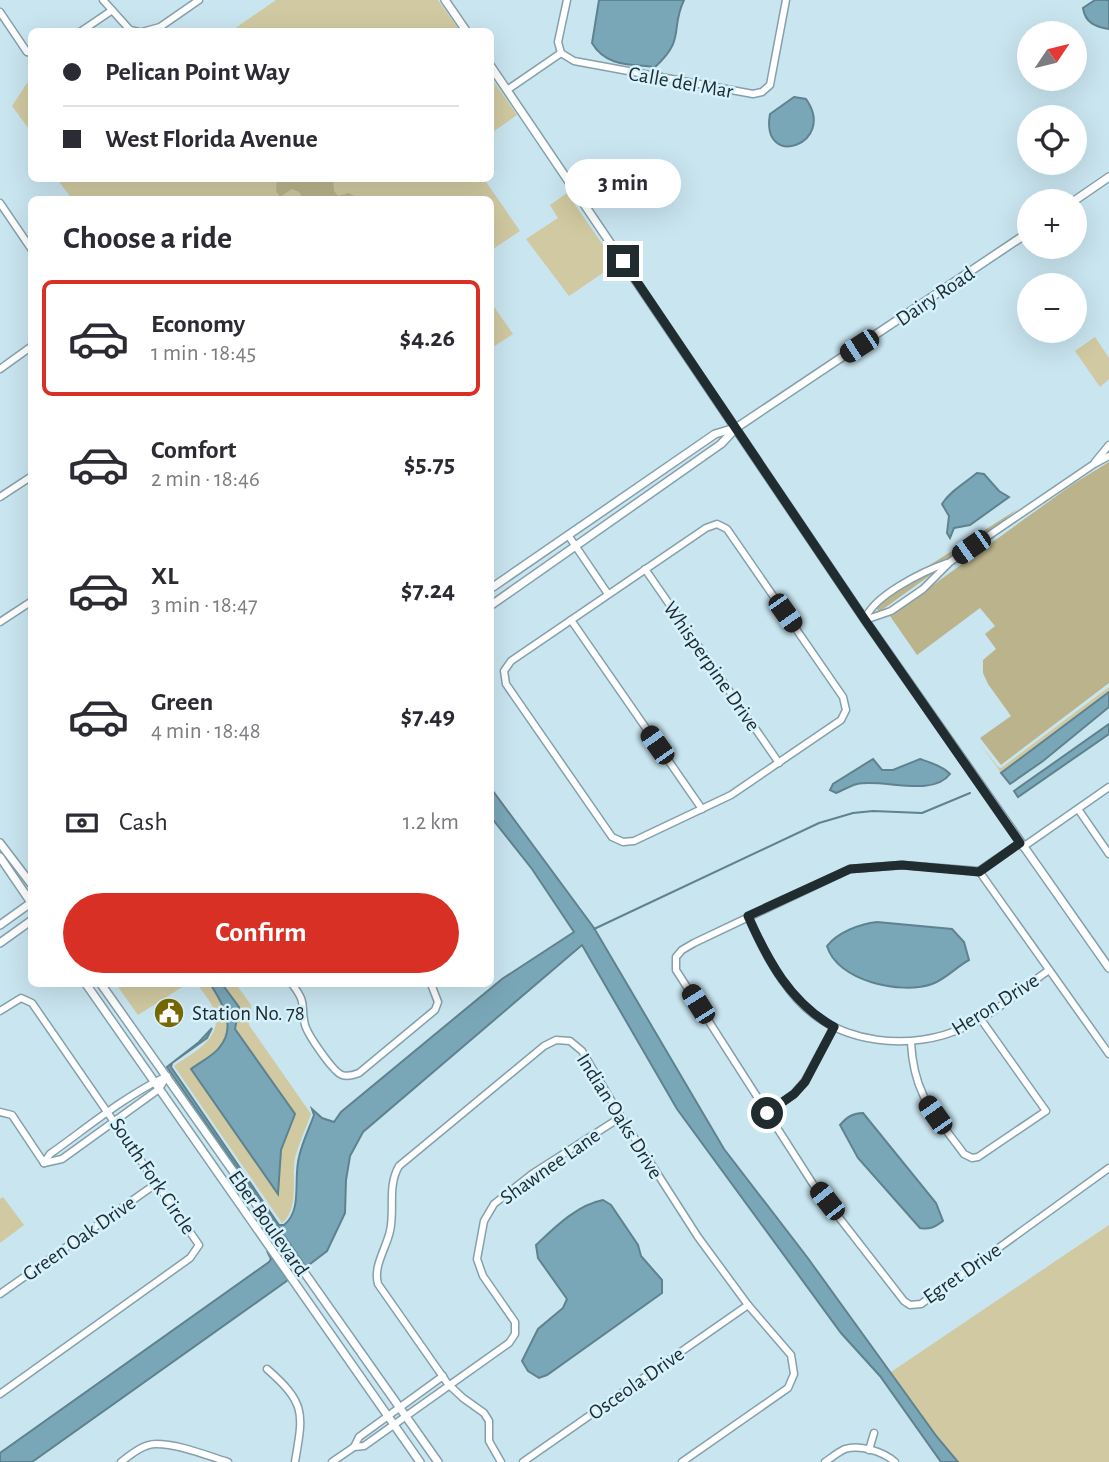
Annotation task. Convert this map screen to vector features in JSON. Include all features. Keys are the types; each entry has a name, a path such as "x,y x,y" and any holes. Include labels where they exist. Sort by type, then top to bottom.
{"street":[{"path":"103,0 128,28"},
{"path":"156,28 198,0"},
{"path":"446,0 464,28"},
{"path":"507,90 561,53 558,42 567,0"},
{"name":"Calle del Mar","path":"561,53 574,61 624,72 753,94 762,92 769,85 786,0"},
{"path":"86,28 111,11"},
{"path":"0,12 28,52"},
{"path":"494,71 865,620 1109,968"},
{"path":"1087,192 1109,177"},
{"path":"0,203 28,244"},
{"name":"Dairy Road","path":"494,603 721,444 736,428 1017,240"},
{"path":"0,369 28,349"},
{"name":"Dairy Road","path":"494,586 715,434 736,428"},
{"path":"1094,464 1109,445"},
{"path":"865,620 880,617 901,604 923,589 950,562 1109,456"},
{"path":"0,497 28,479"},
{"path":"717,524 727,529 843,697 846,710 841,720 731,795 634,841 622,842 612,837 506,684 504,671 512,661 608,594 706,528 717,524"},
{"path":"568,535 608,594"},
{"path":"865,620 875,603 934,567 950,562"},
{"name":"Whisperpine Drive","path":"645,569 779,763"},
{"path":"0,622 28,604"},
{"path":"571,620 702,809"},
{"path":"1109,787 979,872 1109,1054"},
{"path":"1078,809 1109,854"},
{"path":"0,843 28,880"},
{"path":"0,857 28,899"},
{"name":"Egret Drive","path":"979,872 902,865 850,869 682,950 676,957 676,970 813,1184 904,1301 910,1305 921,1304 1109,1168"},
{"path":"0,925 28,905"},
{"name":"Heron Drive","path":"748,916 775,970 798,1000 834,1027 870,1039 911,1043 938,1038 981,1018 1049,970"},
{"path":"0,943 28,923"},
{"name":"Eber Boulevard","path":"88,987 419,1462"},
{"name":"Eber Boulevard","path":"103,987 438,1462"},
{"path":"294,987 304,1003 308,1032 335,1070 342,1075 359,1073 435,1010 438,995 433,987"},
{"name":"South Fork Circle","path":"0,1011 21,998 32,1003 199,1245 190,1258 0,1394"},
{"path":"911,1043 913,1067 922,1096 964,1154 972,1158 978,1157 1046,1111 981,1018"},
{"path":"767,1113 794,1094 805,1082 834,1027"},
{"name":"Indian Oaks Drive","path":"502,1462 489,1441 489,1421 484,1413 448,1384 378,1284 375,1275 390,1230 394,1208 392,1185 399,1166 544,1046 555,1040 570,1041 582,1051 698,1237 748,1305 791,1355 794,1374 788,1388 682,1462"},
{"path":"44,1163 62,1159 115,1120 167,1076"},
{"path":"44,1163 50,1154 109,1112 157,1085"},
{"path":"0,1112 12,1115 44,1163"},
{"name":"Shawnee Lane","path":"448,1384 509,1343 515,1334 514,1322 483,1276 477,1259 484,1221 494,1204 532,1174 621,1117"},
{"name":"Green Oak Drive","path":"0,1294 158,1183"},
{"name":"Osceola Drive","path":"523,1462 748,1305"},
{"path":"268,1369 283,1383 301,1410 295,1462"},
{"path":"332,1462 354,1447 359,1437 387,1415 443,1376"},
{"path":"354,1447 364,1446 394,1426 448,1384"},
{"path":"426,1388 432,1397"},
{"path":"869,1450 874,1433"},
{"path":"121,1462 137,1450 154,1444 194,1451 228,1462"},
{"path":"825,1462 845,1449 859,1447 888,1455 895,1462"},
{"path":"345,1454 351,1462"}],"shaded area":[{"path":"276,0 438,0 458,28 235,28"},
{"path":"494,82 517,115 494,131"},
{"path":"28,83 28,128 12,106"},
{"path":"59,182 486,182 520,231 494,248 494,196 70,196"},
{"path":"277,182 333,182 334,191 338,196 302,196 292,189 279,196 276,191"},
{"path":"567,193 616,264 569,296 526,239 558,218 550,205"},
{"path":"494,307 513,334 494,346"},
{"path":"1095,337 1109,358 1109,379 1100,387 1075,351"},
{"path":"1109,462 1109,683 1001,765 980,738 1011,716 983,673 983,660 996,649 985,634 995,626 980,608 917,655 890,616 1073,484"},
{"path":"1019,508 985,536 879,612 872,602"},
{"path":"1109,687 1109,692 1001,773 980,744 1001,768"},
{"path":"118,987 182,987 138,1015"},
{"path":"199,987 238,987 251,1005 249,1025 311,1114 295,1158 291,1210 282,1223 174,1066 197,1051 210,1038 216,1022 210,1001"},
{"path":"3,1197 24,1225 0,1243 0,1199"},
{"path":"1109,1225 1109,1462 958,1462 891,1372"}],"water":[{"path":"599,0 684,0 671,49 655,67 620,63 598,51 592,43"},
{"path":"1095,0 1109,0 1109,29 1096,25 1086,17 1083,8"},
{"path":"794,97 806,99 813,115 812,128 806,139 796,145 785,146 776,142 770,132 770,114"},
{"path":"977,473 984,474 999,491 1009,497 970,525 954,528 950,538 947,533 949,516 942,504 953,491"},
{"path":"1109,692 1109,707 1043,761 1010,784 1001,773"},
{"path":"1109,724 1109,734 1018,797 1014,791"},
{"path":"873,759 882,770 893,770 920,759 950,774 931,785 867,783 836,793 830,790 833,784"},
{"path":"494,792 594,928 724,1149 958,1462 941,1462 880,1376 841,1333 677,1109 582,945 363,1132 350,1156 345,1213 327,1251 306,1267 167,1067 172,1063 171,1067 279,1225 284,1225 290,1219 296,1203 297,1166 314,1115 312,1109 322,1118 334,1122 341,1112 502,979 574,932 532,869 494,821"},
{"path":"877,922 952,929 964,942 969,960 937,982 919,987 888,986 856,976 833,958 827,946 850,930"},
{"path":"212,987 224,987 239,1007 235,1029 295,1114 281,1150 278,1194 191,1069 216,1051 224,1040 228,1024"},
{"path":"212,1028 207,1038 173,1062 199,1042"},
{"path":"863,1113 936,1203 943,1221 929,1228 920,1228 858,1158 840,1125 850,1116"},
{"path":"603,1200 611,1205 638,1245 641,1256 662,1280 662,1293 539,1378 528,1371 522,1361 538,1329 563,1308 567,1299 538,1258 536,1245 575,1212"},
{"path":"267,1251 288,1280 32,1462 0,1462 0,1453 269,1262 271,1259"}],"waterway":[{"path":"594,929 819,823 853,813 873,811 922,813 970,793"}],"place":[{"name":"Station No. 78","path":"169,1013"}],"route":[{"path":"623,261 865,620 1020,843 979,872 902,865 850,869 748,916 763,950 798,1000 834,1027 805,1082 794,1094 767,1113"}]}
